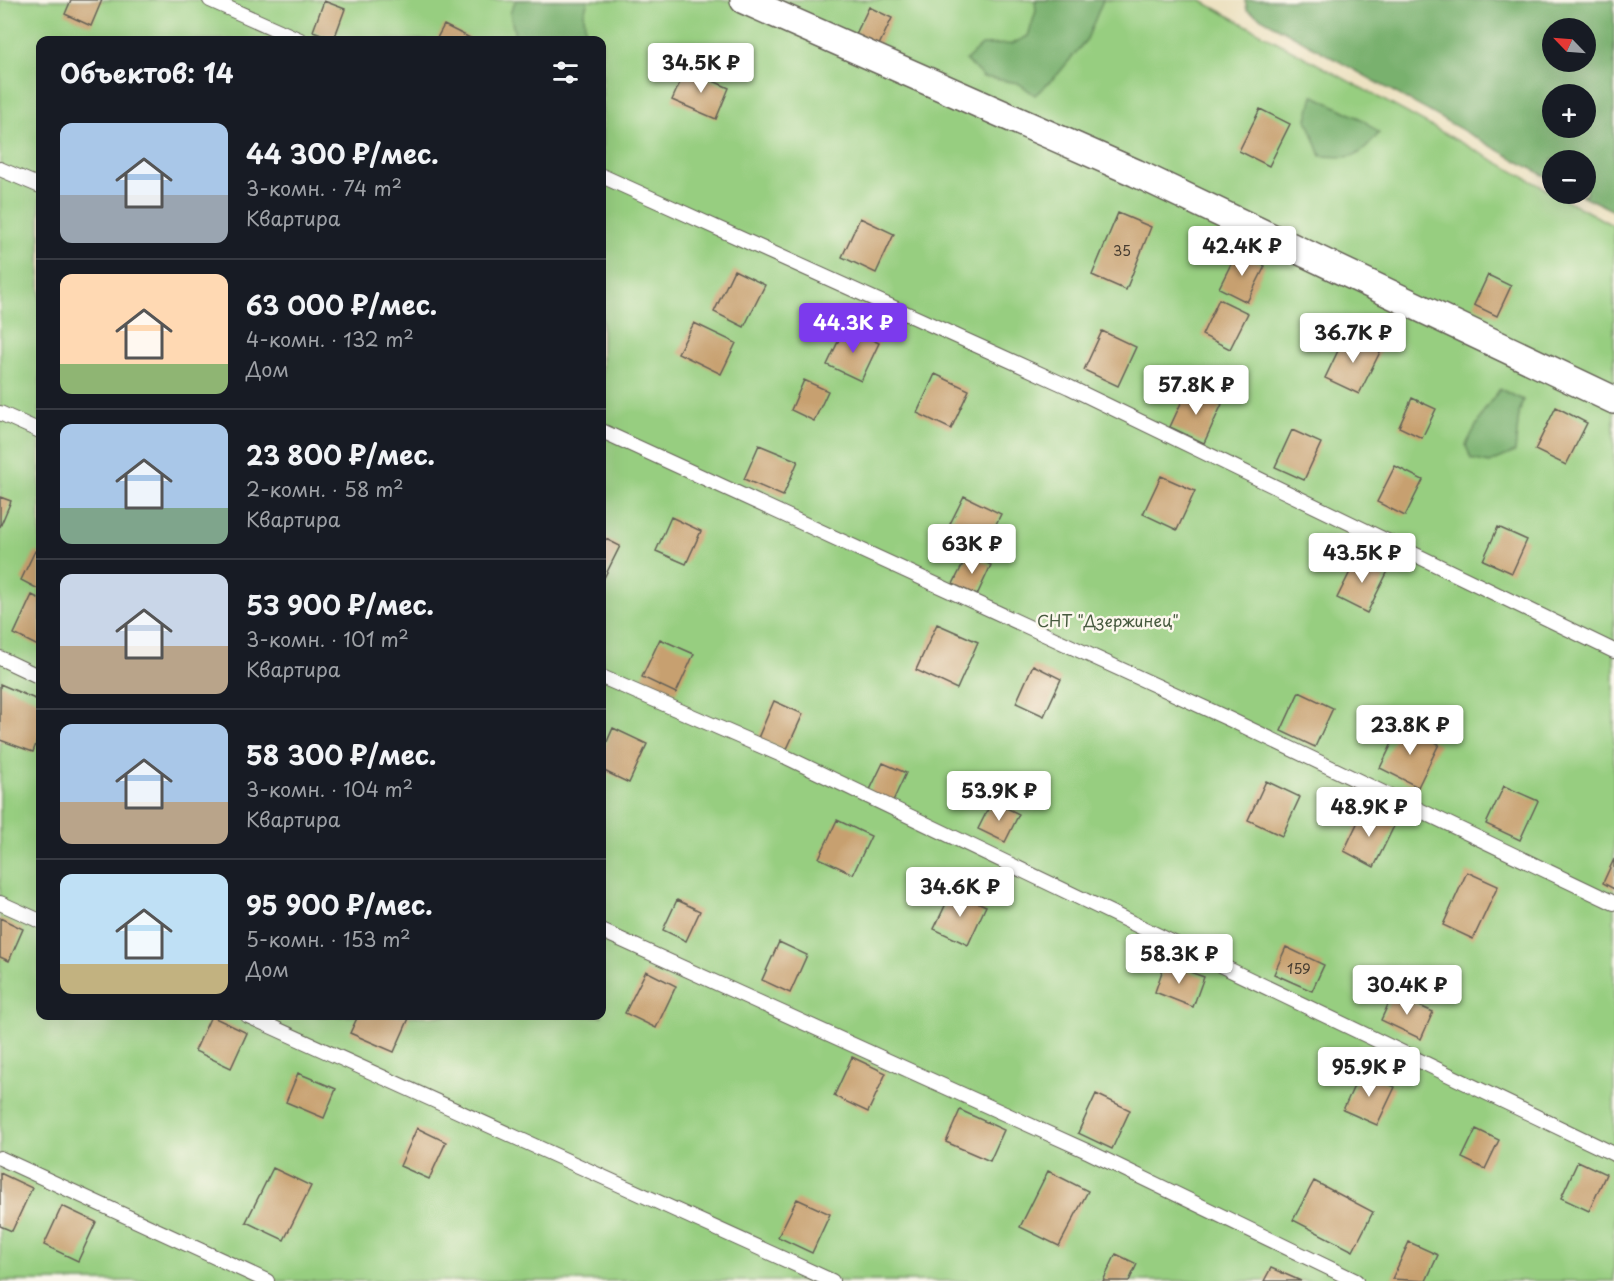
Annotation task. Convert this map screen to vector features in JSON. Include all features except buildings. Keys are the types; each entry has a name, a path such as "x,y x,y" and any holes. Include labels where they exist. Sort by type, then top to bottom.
{"street":[{"path":"744,0 1136,173 1614,400"}],"lane":[{"path":"210,0 291,36"},
{"path":"0,169 36,184"},
{"path":"606,178 1069,387 1614,651"},
{"path":"0,413 36,429"},
{"path":"606,433 1231,720 1614,903"},
{"path":"0,658 36,674"},
{"path":"606,678 784,756 1614,1154"},
{"path":"0,903 36,919"},
{"path":"606,933 1089,1152 1356,1281"},
{"path":"257,1020 832,1281"},
{"path":"0,1158 267,1281"}],"green space":[{"name":"СНТ \"Дзержинец\"","path":"0,0 1200,0 1542,187 1542,204 1574,204 1614,226 1614,1281 0,1281"},
{"path":"516,0 588,0 584,14 586,36 515,36 510,13"},
{"path":"1035,0 1103,0 1087,39 1058,74 1035,95 1018,83 983,77 966,60 982,45 1012,44 1028,36 1036,11"},
{"path":"1245,0 1614,0 1614,211 1596,202 1596,150 1542,150 1542,174 1247,10"},
{"path":"1313,95 1363,120 1379,133 1360,153 1348,157 1321,156 1307,119"},
{"path":"1500,389 1523,400 1519,414 1515,452 1489,463 1471,459 1466,445 1485,409"}]}
